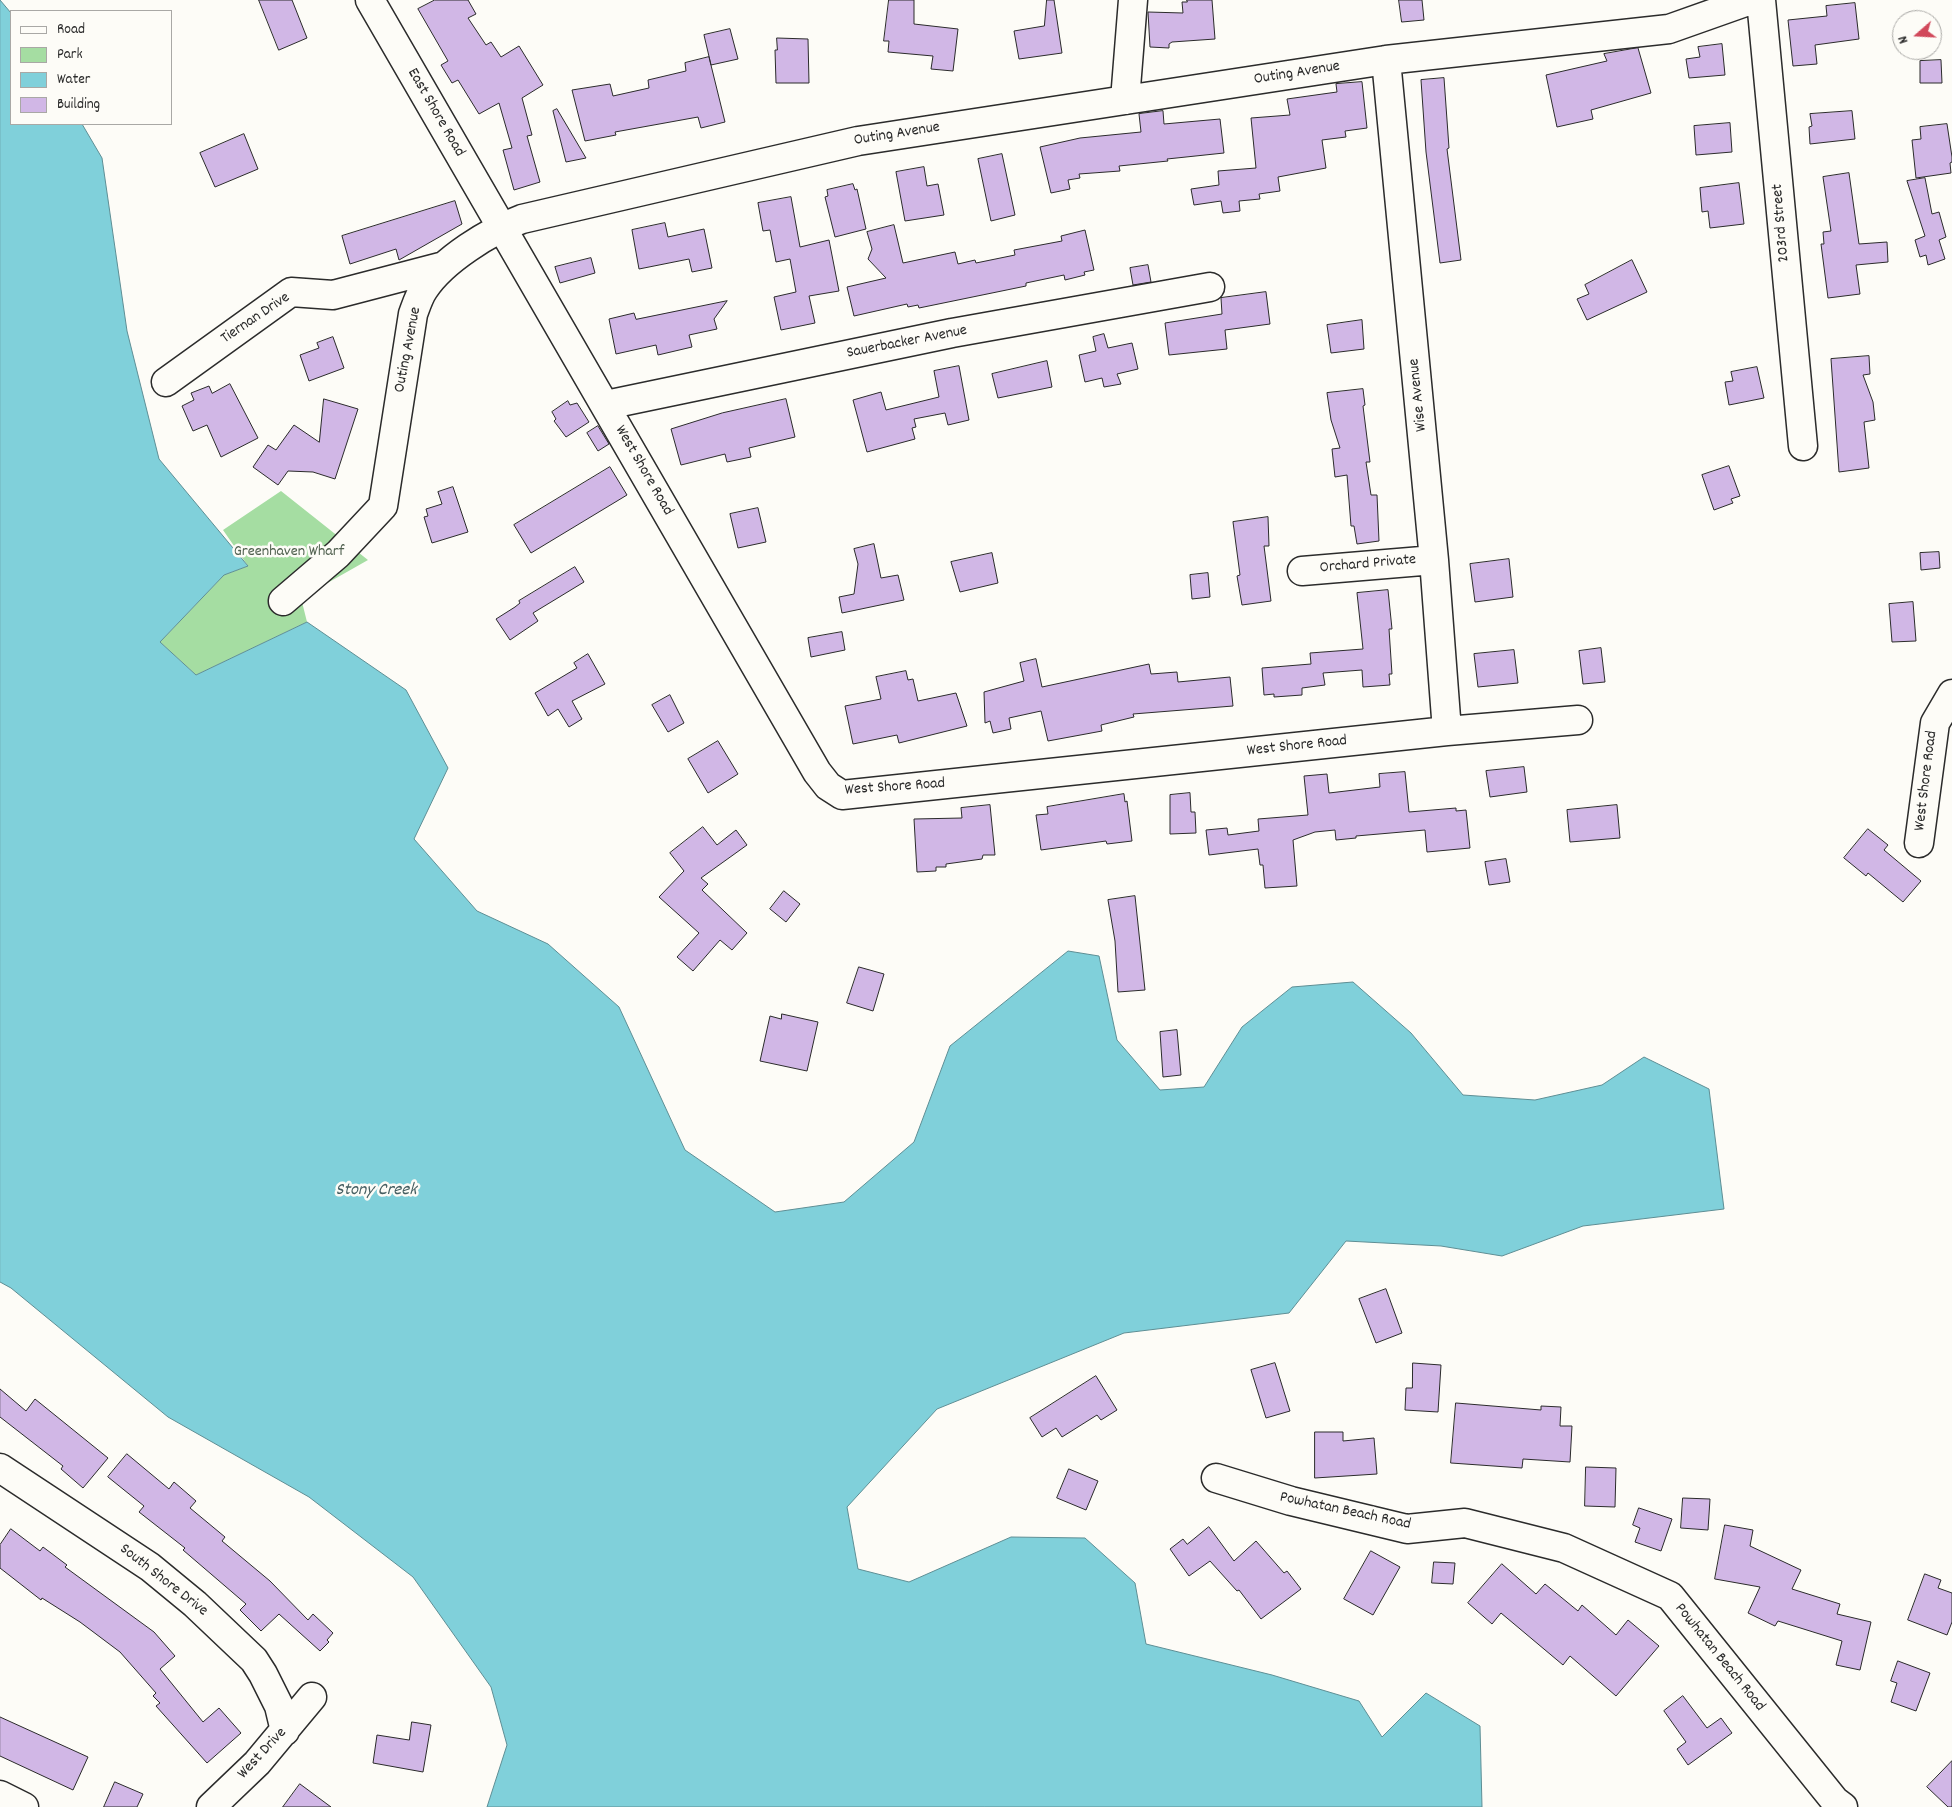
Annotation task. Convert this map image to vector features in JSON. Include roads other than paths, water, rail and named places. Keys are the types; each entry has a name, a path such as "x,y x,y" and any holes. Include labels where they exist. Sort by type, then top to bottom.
{"street":[{"name":"East Shore Road","path":"370,0 501,227"},
{"path":"1125,100 1133,0"},
{"name":"Outing Avenue","path":"283,601 338,554 383,506 413,314 423,289 444,266 501,227 522,219 656,186 858,141 1386,60 1669,29 1751,0"},
{"name":"203rd Street","path":"1762,0 1803,446"},
{"name":"Wise Avenue","path":"1386,60 1434,560 1448,731"},
{"name":"West Shore Road","path":"501,227 606,405 817,772 828,786 842,795 1448,731 1578,720"},
{"name":"Tiernan Drive","path":"166,382 291,292 333,295 444,266"},
{"name":"Sauerbacker Avenue","path":"606,405 952,333 1210,287"},
{"name":"Orchard Private","path":"1302,571 1434,560"},
{"name":"West Shore Road","path":"1919,843 1935,723 1952,694"},
{"name":"South Shore Drive","path":"0,1468 150,1567 195,1604 254,1660 264,1674 279,1706 285,1731"},
{"name":"Powhatan Beach Road","path":"1216,1478 1275,1497 1407,1529 1466,1523 1564,1548 1670,1596 1842,1807"},
{"name":"West Drive","path":"211,1807 257,1763 312,1697"},
{"path":"0,1795 24,1807"}],"water":[{"name":"Stony Creek","path":"0,0 10,12 10,125 83,125 102,158 127,331 159,459 248,566 224,575 160,642 196,675 307,622 406,690 448,768 414,839 477,911 548,944 619,1007 685,1150 775,1212 844,1202 914,1142 950,1046 1068,951 1099,956 1117,1040 1160,1090 1204,1087 1242,1027 1292,987 1353,982 1411,1033 1463,1095 1535,1100 1602,1085 1644,1057 1709,1089 1724,1209 1583,1226 1502,1256 1441,1246 1346,1241 1289,1313 1124,1333 937,1409 847,1507 858,1569 909,1582 1011,1537 1085,1538 1135,1583 1146,1644 1272,1675 1359,1701 1382,1737 1426,1693 1480,1726 1482,1807 487,1807 507,1745 491,1687 413,1577 309,1497 168,1417 11,1288 0,1282"}],"park label":[{"name":"Greenhaven Wharf","path":"289,553"}]}
